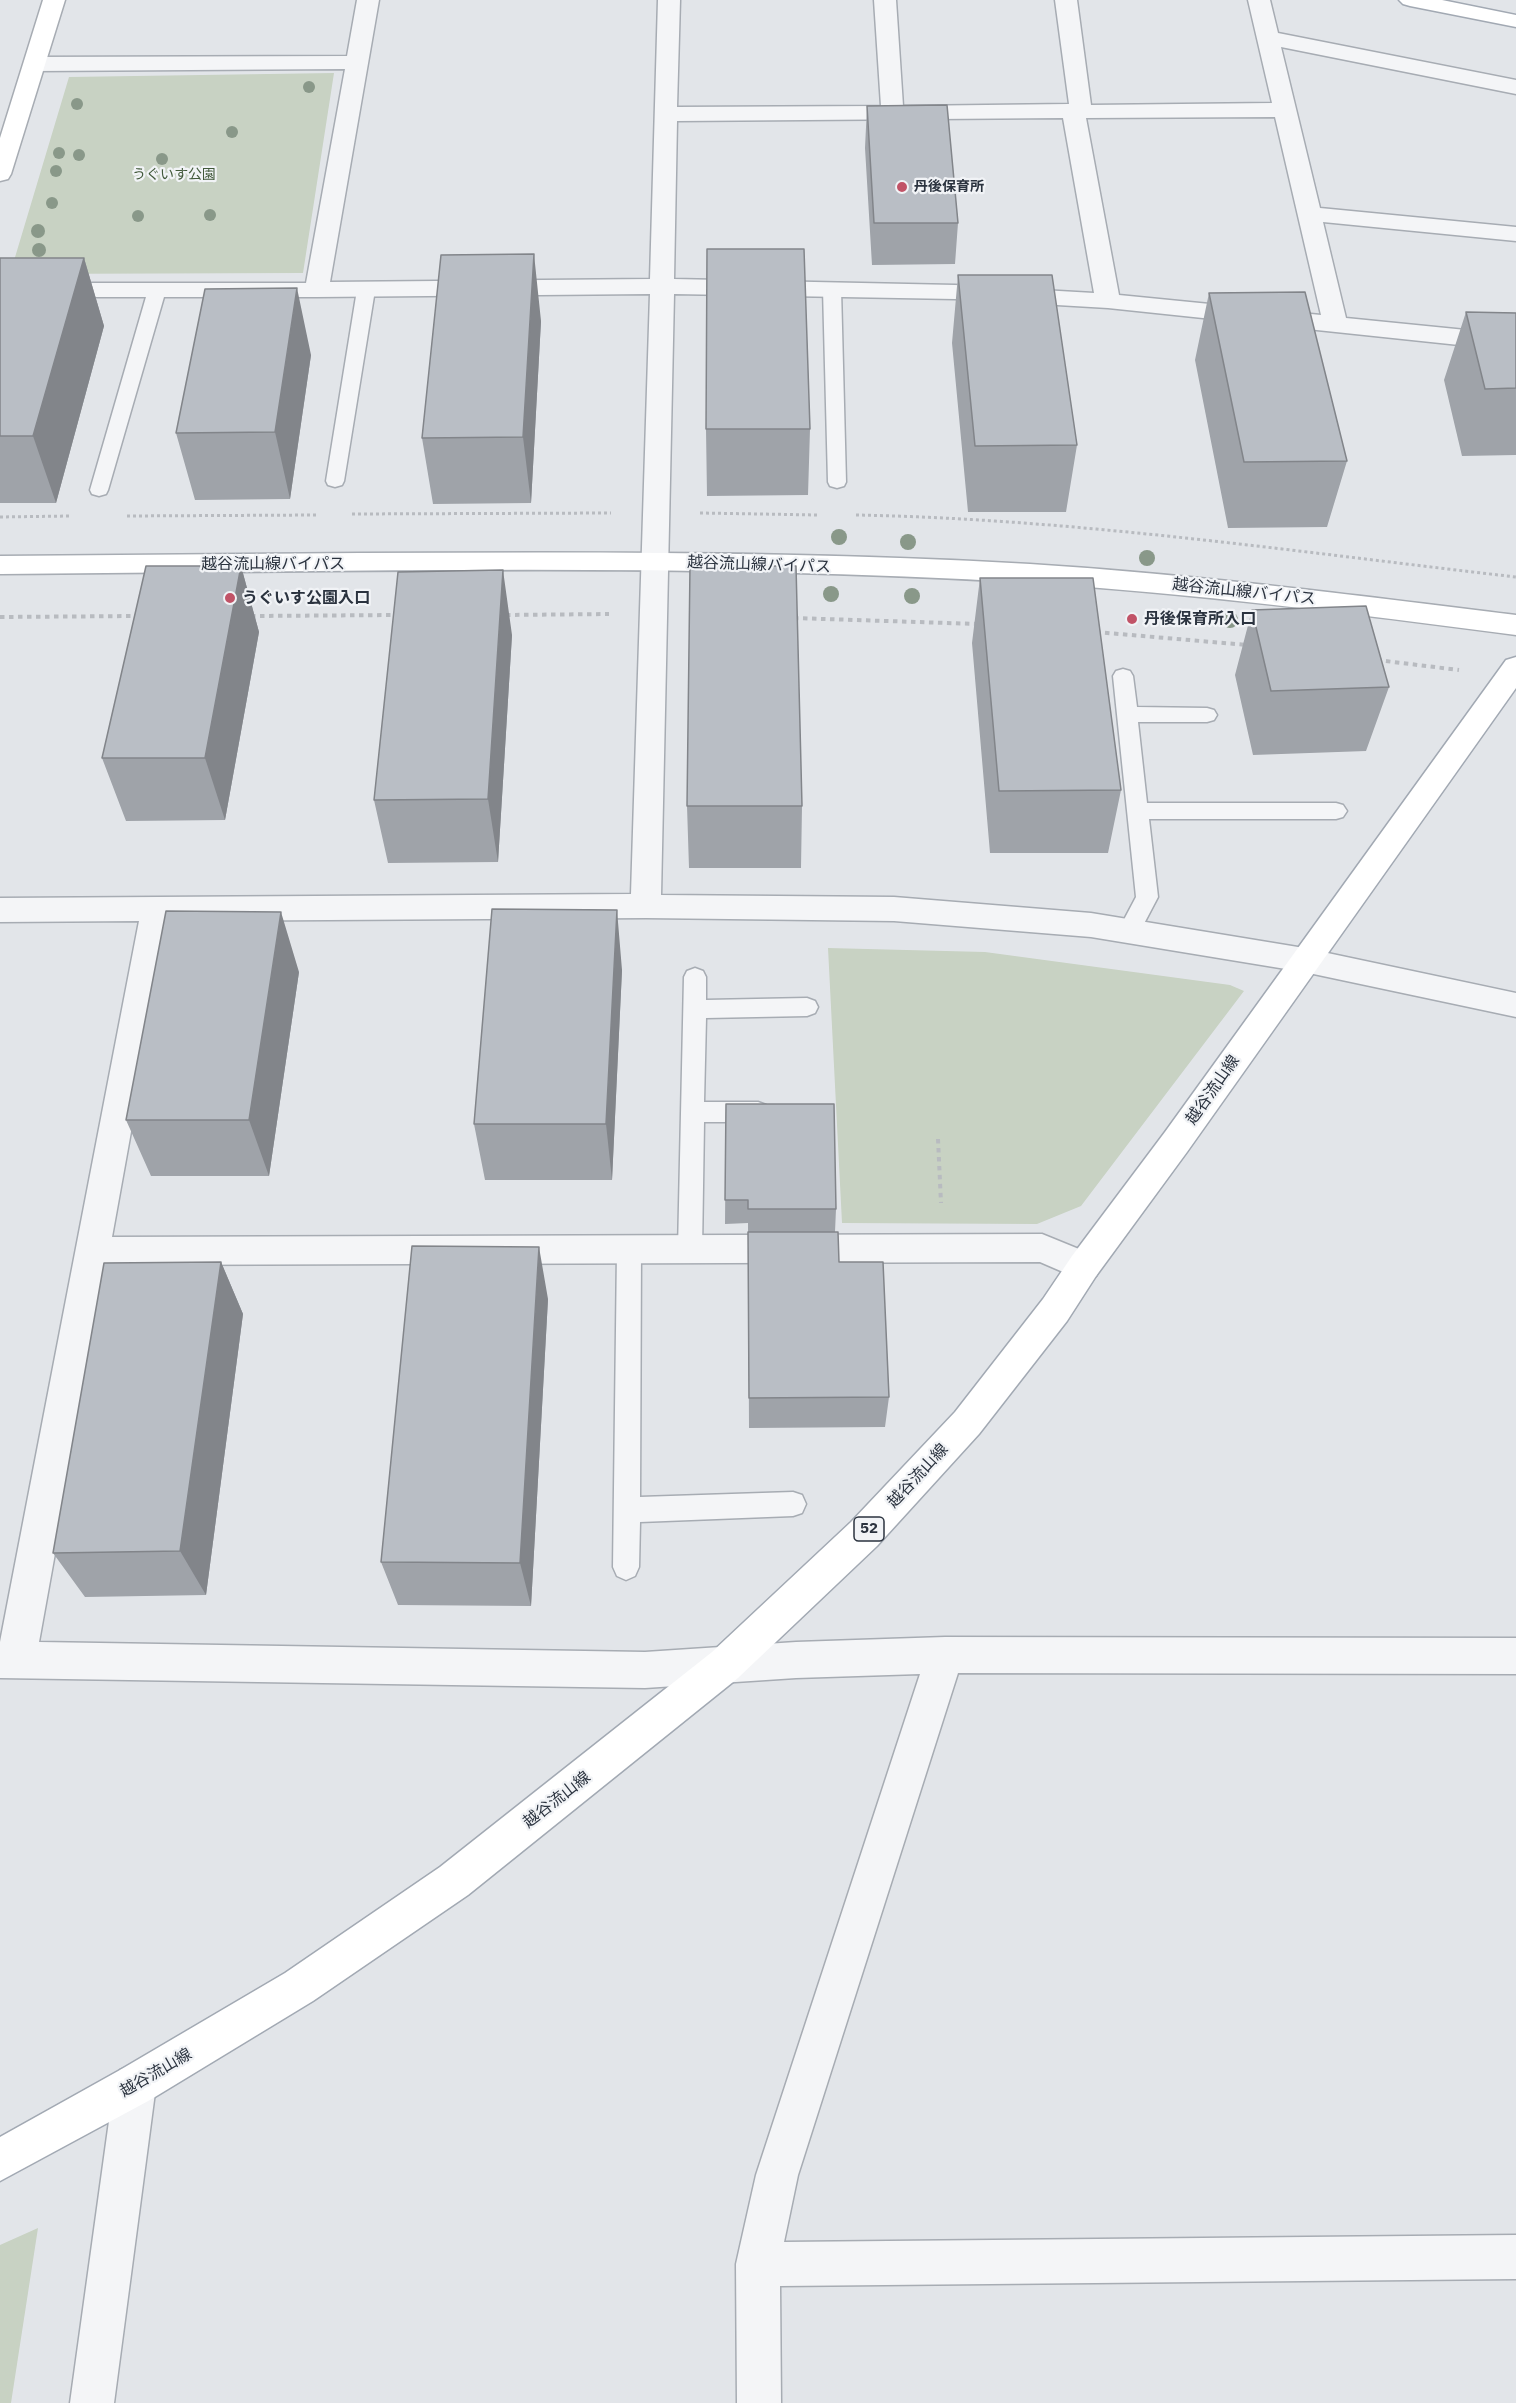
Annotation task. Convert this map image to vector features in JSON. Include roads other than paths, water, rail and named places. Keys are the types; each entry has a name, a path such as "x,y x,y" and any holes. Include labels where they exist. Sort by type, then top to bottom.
{"main road":[{"path":"0,174 54,0"},
{"path":"1410,0 1516,21"},
{"name":"越谷流山線バイパス","path":"0,565 656,562 964,570 1155,583 1354,604 1516,625"},
{"name":"越谷流山線","path":"0,2160 135,2085 299,1987 454,1881 726,1665 864,1534 967,1423 1056,1310 1084,1266 1176,1142 1304,960 1513,671"}],"street":[{"path":"317,290 368,0"},
{"path":"646,906 669,0"},
{"path":"885,0 892,112"},
{"path":"1066,0 1077,110 1108,301"},
{"path":"1259,0 1335,323"},
{"path":"1268,38 1516,87"},
{"path":"36,64 357,62"},
{"path":"667,114 1285,110"},
{"path":"1309,214 1516,234"},
{"path":"0,290 366,290 663,286 955,292 1108,301 1516,343"},
{"path":"0,910 646,906 894,909 1091,926 1304,960 1516,1005"},
{"path":"156,910 94,1251 8,1660 645,1670 795,1660 945,1655 1516,1656"},
{"path":"94,1251 1042,1248 1084,1266"},
{"path":"759,2403 758,2264 777,2175 945,1655"},
{"path":"92,2403 135,2085"},
{"path":"758,2264 1516,2257"}],"lane":[{"path":"832,289 837,482"},
{"path":"99,490 157,290"},
{"path":"335,481 366,290"},
{"path":"1124,676 1147,897 1129,932"},
{"path":"1127,714 1207,715"},
{"path":"1138,811 1336,811"},
{"path":"690,1250 695,976"},
{"path":"694,1009 807,1007"},
{"path":"693,1112 781,1112"},
{"path":"627,1567 630,1250"},
{"path":"628,1510 793,1504"}],"place":[{"name":"丹後保育所","path":"902,187"},
{"name":"うぐいす公園入口","path":"230,598"},
{"name":"丹後保育所入口","path":"1132,619"}],"park label":[{"name":"うぐいす公園","path":"174,175"}]}
